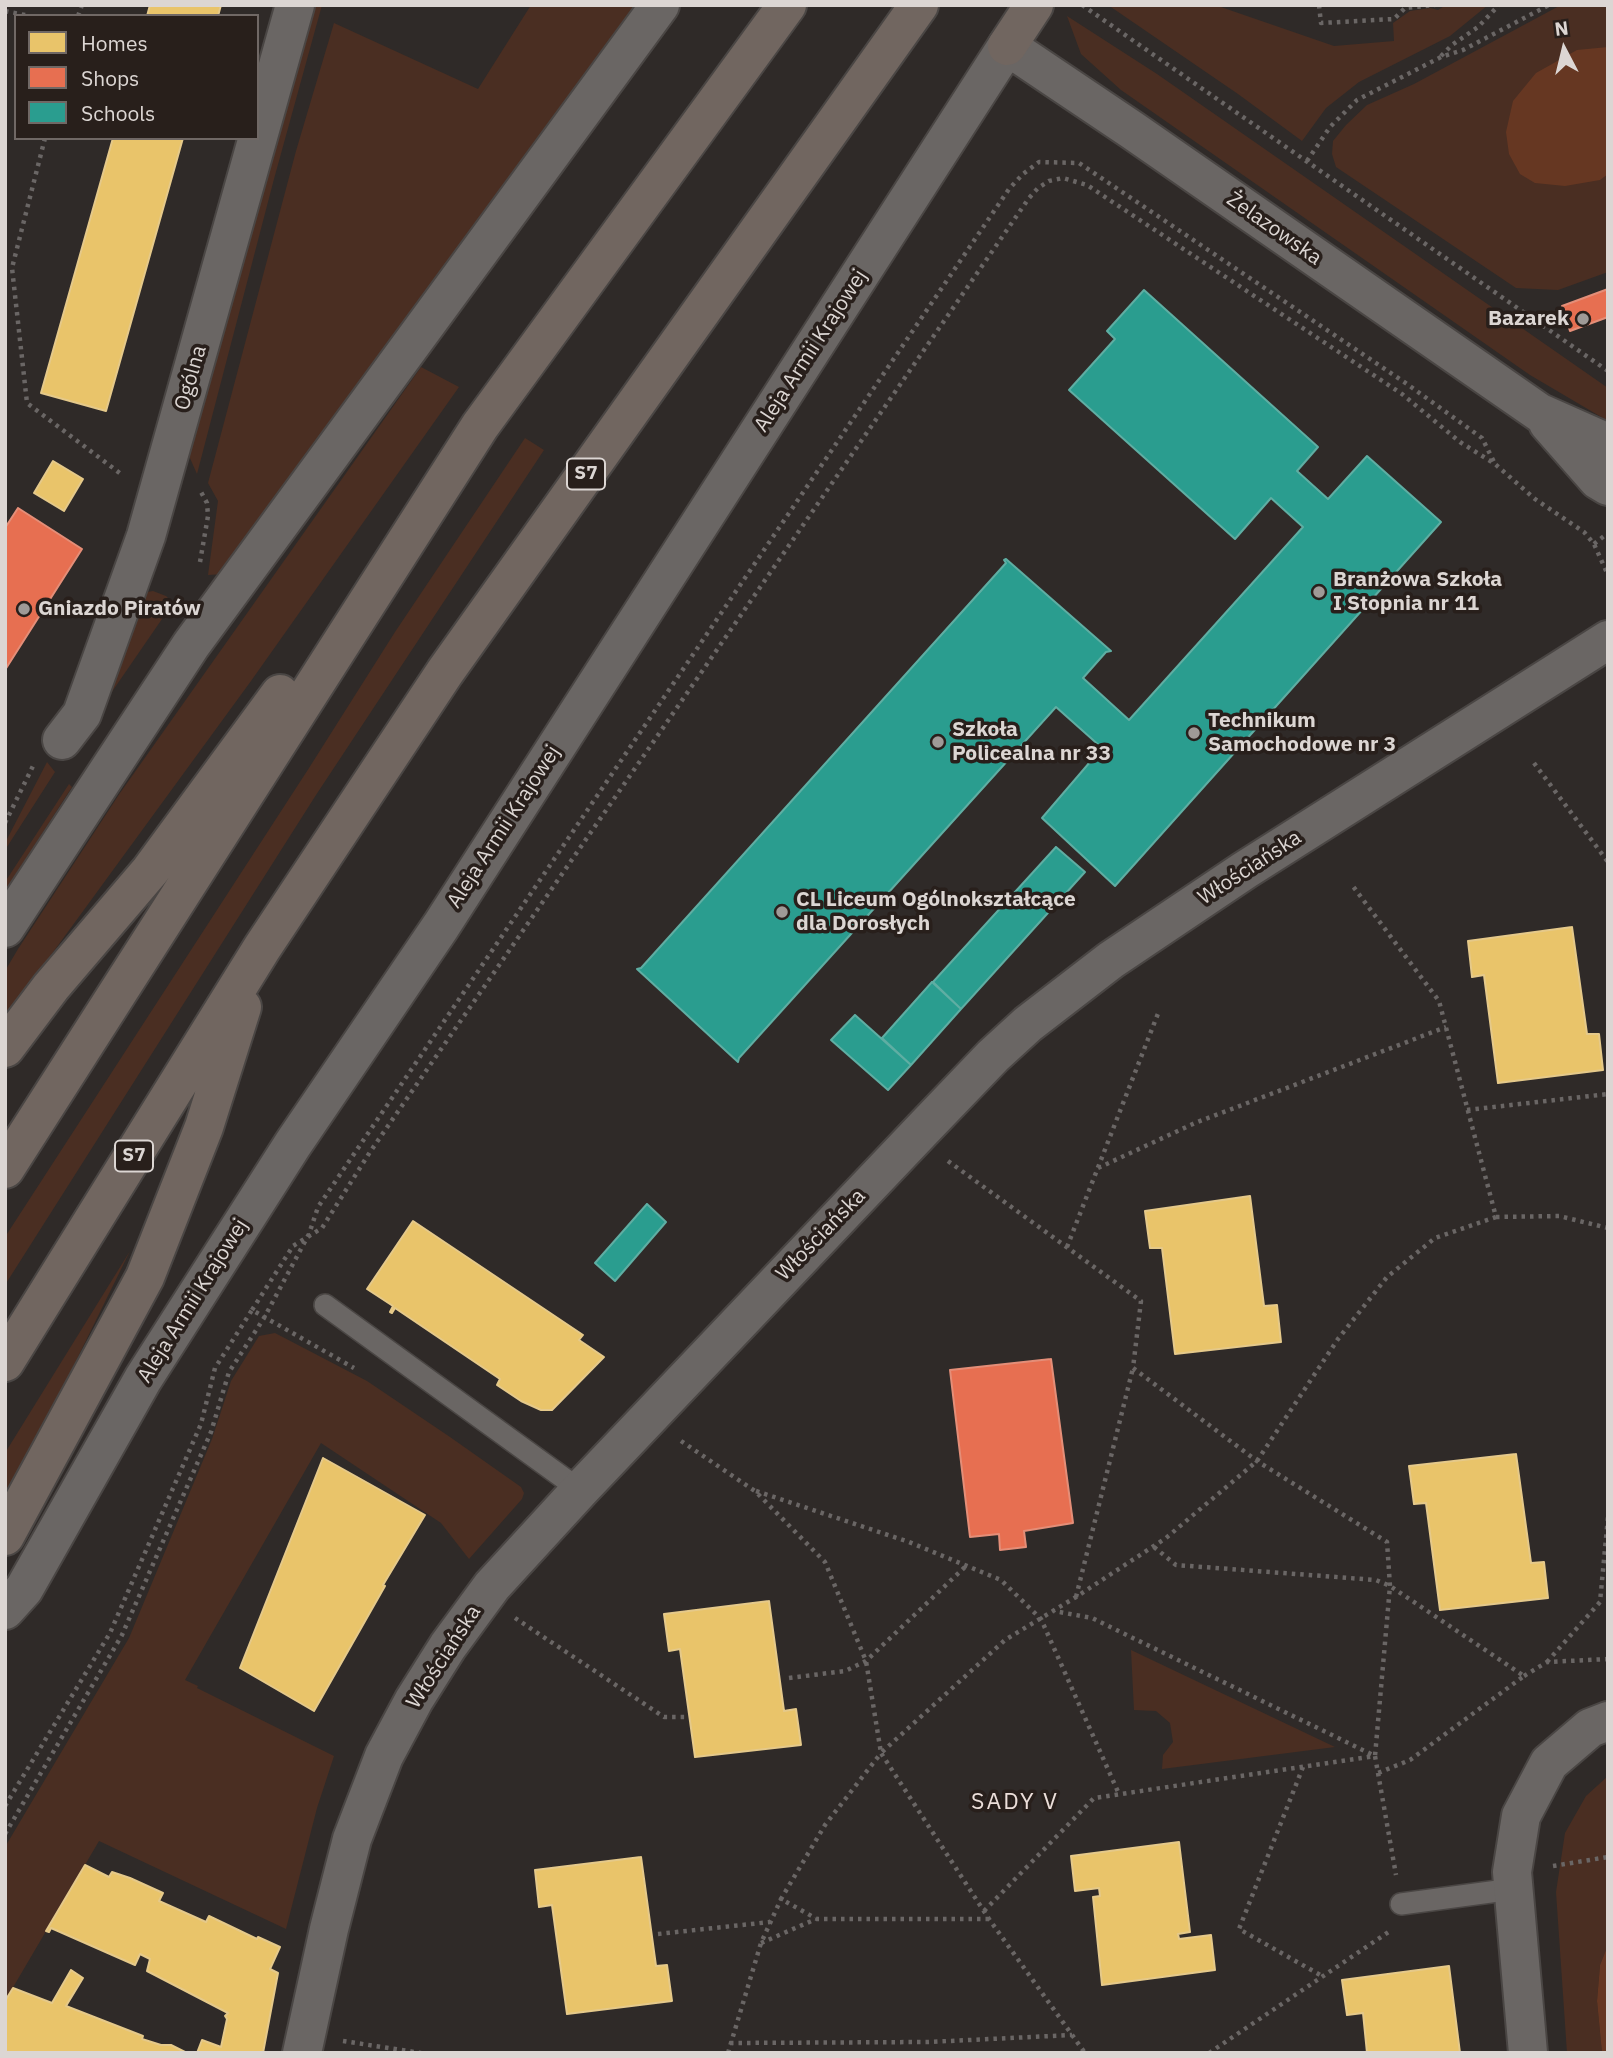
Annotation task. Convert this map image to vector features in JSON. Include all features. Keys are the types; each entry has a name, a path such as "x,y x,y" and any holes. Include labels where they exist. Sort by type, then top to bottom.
{"highway":[{"path":"5,1048 51,987 150,871 480,426 787,5"},
{"name":"S7","path":"5,1362 262,948 445,672 919,5"},
{"path":"1007,46 1034,5"},
{"path":"5,1169 480,426"},
{"path":"5,1536 145,1277 204,1127 262,948"}],"street":[{"name":"Ogólna","path":"259,133 295,5"},
{"path":"5,928 191,645 660,5"},
{"name":"Żelazowska","path":"1007,46 1540,413 1608,443"},
{"name":"Aleja Armii Krajowej","path":"5,1611 24,1589 143,1379 278,1167 441,926 1007,46"},
{"name":"Ogólna","path":"62,740 82,714 146,536 257,140"},
{"name":"Żelazowska","path":"1540,413 1598,480 1608,486"},
{"name":"Włościańska","path":"302,2053 328,1929 352,1839 384,1756 414,1700 455,1636 492,1586 580,1490 923,1129 1028,1024 1111,960 1245,870 1608,640"},
{"path":"1528,2053 1512,1880 1521,1816 1549,1763 1590,1728 1608,1721"}],"lane":[{"path":"325,1305 580,1490"},
{"path":"1401,1904 1512,1880"}],"path":[{"path":"1082,5 1608,371"},
{"path":"1319,5 1321,23 1394,19 1405,8 1435,5"},
{"path":"1441,57 1452,45 1478,27 1499,5"},
{"path":"1307,161 1329,127 1357,100 1441,57 1463,50 1549,5"},
{"path":"44,140 12,268 27,403 132,481"},
{"path":"5,1834 122,1635 211,1432 229,1372 264,1318 309,1234 318,1207 993,212 1023,174 1039,163 1079,163 1407,384 1482,438 1495,464"},
{"path":"5,1806 110,1633 201,1424 215,1368 252,1310 293,1246 322,1228 370,1152 1038,188 1049,181 1063,178 1087,184 1402,394 1460,442 1495,464 1535,499 1584,532 1594,544 1608,575"},
{"path":"1594,544 1608,533"},
{"path":"1534,763 1608,862"},
{"path":"1352,885 1439,1002 1496,1217"},
{"path":"1067,1247 1159,1011"},
{"path":"1098,1168 1195,1124 1446,1027"},
{"path":"1467,1110 1608,1094"},
{"path":"948,1161 1141,1301 1133,1368 1076,1597"},
{"path":"728,2053 761,1943 781,1899 825,1825 881,1753 1005,1640 1154,1547 1257,1461 1338,1339 1387,1277 1435,1238 1496,1217 1559,1216 1608,1228"},
{"path":"252,1310 360,1372"},
{"path":"1133,1368 1257,1461 1387,1542 1390,1586 1375,1756 1404,1921 1209,2053"},
{"path":"681,1440 755,1491 825,1562 866,1661 881,1753 989,1920 1085,2053"},
{"path":"755,1491 909,1542 1001,1580 1041,1619 1119,1794"},
{"path":"1378,1773 1410,1760 1547,1662 1600,1602 1608,1517"},
{"path":"1154,1547 1176,1565 1376,1580 1390,1586 1524,1676"},
{"path":"789,1678 845,1671 866,1661 966,1566"},
{"path":"1600,1602 1608,1602"},
{"path":"1053,1611 1092,1618 1375,1756"},
{"path":"514,1618 664,1717 686,1717"},
{"path":"1547,1662 1608,1659"},
{"path":"984,1911 1094,1798 1375,1756"},
{"path":"1303,1767 1239,1929 1322,1976"},
{"path":"1512,1880 1608,1857"},
{"path":"781,1899 817,1919"},
{"path":"761,1943 817,1919 989,1920"},
{"path":"658,1934 771,1922"},
{"path":"730,2043 928,2042 1073,2035"},
{"path":"342,2041 421,2053"}],"shaded area":[{"path":"314,5 322,5 197,474 189,456 190,447"},
{"path":"531,5 639,5 223,574 208,575 218,501 208,483 296,151 334,23 478,89"},
{"path":"1108,5 1215,5 1334,46 1394,41 1393,23 1410,11 1430,8 1438,10 1446,5 1488,5 1450,36 1359,82 1326,108 1302,141"},
{"path":"1561,5 1608,5 1608,272 1558,290 1516,288 1336,167 1332,154 1333,141 1367,105 1414,84"},
{"path":"1067,16 1157,74 1608,388 1608,421 1530,375 1121,90 1081,54"},
{"path":"1608,47 1608,174 1600,180 1565,186 1535,183 1520,174 1509,154 1506,132 1513,101 1536,73 1577,50"},
{"path":"421,367 459,387 251,681 5,1018 5,971 18,949 120,793"},
{"path":"525,438 544,450 316,795 5,1285 5,1237 395,632"},
{"path":"153,591 166,596 173,603 107,699 141,593"},
{"path":"47,762 55,772 5,850 5,843"},
{"path":"69,784 72,787 5,891 5,882"},
{"path":"130,1251 12,1491 5,1503 5,1453"},
{"path":"275,1333 367,1381 521,1487 524,1493 522,1499 469,1559 441,1523 321,1443 185,1680 334,1756 317,1808 286,1929 99,1841 5,2001 5,1847 129,1638 212,1439 231,1381 259,1336"},
{"path":"1131,1650 1335,1747 1162,1769 1163,1755 1173,1742 1170,1723 1156,1711 1134,1710"},
{"path":"1608,1776 1608,1945 1600,1965 1597,2001 1602,2053 1567,2053 1556,1892 1565,1833 1586,1796"},
{"path":"1608,1945 1608,2053 1602,2053 1597,2001 1600,1965"}],"building: Homes":[{"path":"150,5 221,5 219,14 148,14"},
{"path":"112,140 182,140 106,411 41,393"},
{"path":"53,461 83,479 64,511 34,493"},
{"path":"1572,927 1587,1034 1599,1034 1603,1070 1498,1083 1484,975 1472,977 1468,941"},
{"path":"1250,1196 1264,1306 1277,1305 1281,1342 1175,1354 1162,1248 1150,1248 1145,1211"},
{"path":"413,1221 583,1335 579,1340 604,1357 552,1410 541,1410 521,1401 497,1385 500,1379 395,1308 390,1312 393,1306 367,1289"},
{"path":"1516,1454 1531,1563 1544,1562 1548,1598 1440,1610 1426,1503 1414,1504 1409,1466"},
{"path":"323,1458 425,1515 314,1711 240,1668"},
{"path":"769,1601 784,1711 796,1709 801,1745 695,1757 680,1649 669,1651 664,1614"},
{"path":"1179,1842 1190,1932 1178,1934 1179,1939 1211,1935 1215,1970 1102,1985 1093,1897 1100,1896 1099,1888 1075,1891 1071,1856"},
{"path":"641,1857 656,1966 667,1965 672,2001 567,2014 552,1905 539,1907 535,1870"},
{"path":"85,1865 109,1877 112,1872 163,1893 159,1901 206,1922 209,1916 280,1947 270,1969 278,1973 263,2053 197,2053 202,2040 221,2047 227,2019 225,2016 228,2013 147,1971 150,1959 140,1954 135,1965 51,1928 49,1932 46,1931"},
{"path":"1449,1966 1460,2053 1367,2053 1363,2013 1347,2015 1342,1980"},
{"path":"71,1970 83,1978 66,2006 143,2036 142,2039 171,2045 187,2053 5,2053 5,2001 13,1988 52,2003"}],"building: Shops":[{"path":"1608,289 1608,317 1570,331 1562,306"},
{"name":"Gniazdo Piratów","path":"18,508 82,549 5,670 5,528"},
{"path":"1051,1359 1073,1523 1024,1531 1026,1547 1000,1550 999,1534 970,1537 950,1370"}],"building: Schools":[{"path":"1144,290 1318,447 1297,471 1328,499 1367,456 1441,522 1115,886 1042,818 1102,748 1056,707 738,1062 637,969 641,968 1006,563 1004,560 1111,651 1106,652 1083,678 1129,720 1303,527 1271,498 1235,539 1069,390 1115,339 1107,331"},
{"path":"1056,847 1085,872 961,1009 933,982"},
{"path":"932,982 961,1009 911,1065 882,1038"},
{"path":"855,1015 911,1065 888,1090 831,1040"},
{"path":"647,1204 666,1222 615,1281 595,1263"}],"place":[{"name":"Bazarek","path":"1583,319"},
{"name":"Branżowa Szkoła I Stopnia nr 11","path":"1319,592"},
{"name":"Gniazdo Piratów","path":"24,609"},
{"name":"Technikum Samochodowe nr 3","path":"1194,733"},
{"name":"Szkoła Policealna nr 33","path":"938,742"},
{"name":"CL Liceum Ogólnokształcące dla Dorosłych","path":"782,912"}],"district":[{"name":"SADY V","path":"1015,1802"}]}
